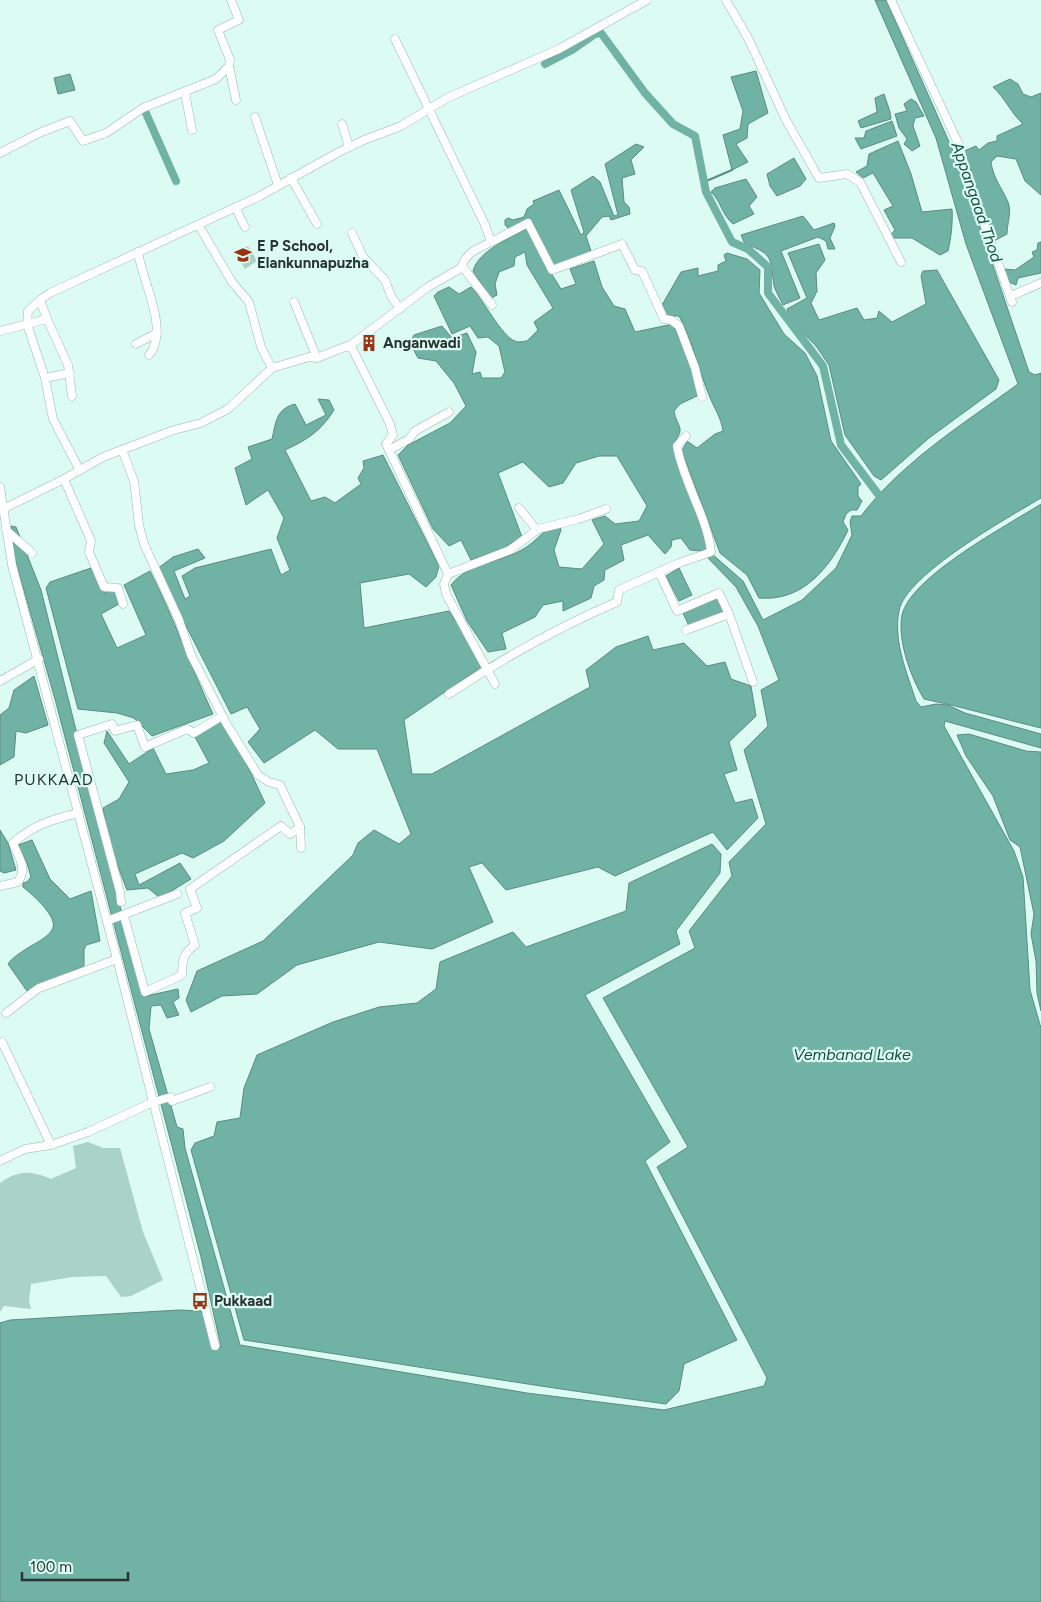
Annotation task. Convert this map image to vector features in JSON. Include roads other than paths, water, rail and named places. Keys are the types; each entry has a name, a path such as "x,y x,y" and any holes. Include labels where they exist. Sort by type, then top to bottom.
{"street":[{"path":"231,0 239,20 218,30 230,60 229,66 236,100"},
{"path":"79,469 53,418 45,378 27,324 28,310 40,300 63,286 199,226 349,147 401,126 447,98 559,49 647,0"},
{"path":"726,0 752,46 786,120 818,178 847,174 860,182 900,262"},
{"path":"891,0 959,145 1011,299 1041,283"},
{"path":"395,39 485,225 491,242"},
{"path":"0,153 39,133 70,121 83,141 106,133 143,108 185,93 216,78 229,66"},
{"path":"185,93 192,130"},
{"path":"255,117 278,185"},
{"path":"342,124 349,147"},
{"path":"291,178 311,210 317,224"},
{"path":"235,207 245,227"},
{"path":"5,508 64,479 79,469 174,430 201,423 228,409 272,368 309,357 317,358 348,346 400,309 428,286 462,266 470,252 528,223 552,270 622,244 635,270 642,271 664,319 671,320 679,326 695,368 702,397"},
{"path":"199,226 232,282 249,302 261,347 272,368"},
{"path":"352,234 363,257 385,280 391,296 400,309"},
{"path":"138,252 158,327 153,350 149,355"},
{"path":"462,266 492,305"},
{"path":"40,300 70,373 72,396"},
{"path":"294,302 317,358"},
{"path":"0,330 47,319"},
{"path":"136,344 157,333"},
{"path":"348,346 352,348 390,424 393,434 386,444 448,574"},
{"path":"45,378 70,373"},
{"path":"389,450 409,439 415,431 449,412"},
{"path":"448,694 487,669 570,622 617,602 619,590 711,552 694,498 679,460 677,446 686,436"},
{"path":"122,450 134,481 139,525 144,544 179,620 191,655 222,716 258,775 269,782 280,785 300,827 301,848"},
{"path":"64,479 91,541 89,552 104,587 118,588 123,604"},
{"path":"0,487 5,508 6,530 12,564 39,659 117,959 214,1346"},
{"path":"519,508 537,530"},
{"path":"495,684 446,594 444,584 448,574 510,550 537,530 606,509"},
{"path":"6,530 32,554"},
{"path":"659,572 677,611 719,593 729,614 753,682"},
{"path":"686,630 729,614"},
{"path":"0,681 39,659"},
{"path":"121,902 120,892 78,735 112,724 115,731 137,725 145,748 187,729 194,733 222,716"},
{"path":"0,886 18,882 23,874 24,868 13,843 48,820 79,813"},
{"path":"124,916 145,992 182,975 182,961 186,950 195,944 185,913 197,908 190,889 281,826 290,834 300,827"},
{"path":"107,921 177,894"},
{"path":"6,1013 24,1002 28,995 39,988 117,959"},
{"path":"2,1042 51,1145"},
{"path":"0,1161 25,1149 51,1145 88,1132 153,1102 171,1097 172,1101 210,1087"}],"water":[{"name":"Vembanad Lake","path":"875,0 886,0 958,162 1029,372 1035,375 1041,373 1041,498 960,548 919,581 906,597 899,611 898,634 905,668 916,701 921,707 936,704 948,705 965,713 1041,734 1041,748 945,721 944,726 1014,851 1023,877 1030,990 1041,1028 1041,1602 0,1602 0,1323 10,1320 179,1310 202,1311 213,1349 221,1347 201,1257 55,699 15,559 11,526 16,527 41,590 141,990 146,996 178,989 179,998 173,1002 179,1015 167,1018 161,1005 151,1006 149,1029 177,1127 183,1129 185,1148 240,1345 527,1393 664,1410 764,1386 767,1378 657,1167 688,1147 603,998 695,948 689,931 732,876 729,862 766,824 744,750 768,726 761,690 779,680 758,626 736,587 707,557 712,554 743,581 763,620 802,600 836,568 852,535 850,522 852,516 861,516 877,496 914,461 1018,384 966,244 936,138"},
{"path":"756,71 768,113 748,124 747,138 736,144 748,162 732,170 723,135 740,129 743,111 731,77"},
{"path":"70,74 75,90 58,94 54,78"},
{"path":"1010,79 1018,84 1023,94 1031,97 1041,93 1041,195 1025,181 1016,159 997,156 991,162 992,168 1008,202 1009,214 1007,234 994,241 962,152 976,146 979,150 988,143 997,141 997,136 1023,124 993,87"},
{"path":"884,94 891,119 861,128 858,121 877,112 875,98"},
{"path":"911,99 916,102 924,116 915,118 913,126 920,146 912,151 904,144 907,139 899,128 895,114 907,111 904,104"},
{"path":"892,121 897,136 861,149 855,138 864,138 866,131"},
{"path":"898,141 911,174 922,212 952,209 948,251 940,255 912,238 892,238 891,234 895,230 884,210 893,206 873,173 863,178 856,172 867,166 869,154"},
{"path":"636,144 644,147 631,160 635,174 622,178 624,202 629,207 630,214 611,220 609,216 602,217 586,236 592,254 554,268 533,223 529,221 510,230 505,225 505,220 508,218 513,220 524,217 527,209 534,204 533,201 559,190 581,235 584,232 571,190 593,176 600,182 614,216 618,215 605,164"},
{"path":"794,158 806,179 800,186 777,196 770,186 767,174"},
{"path":"746,179 757,197 749,206 754,214 733,224 711,192 715,188"},
{"path":"803,216 814,230 834,223 835,226 830,238 835,249 828,249 826,241 818,237 781,251 800,298 783,305 774,286 769,259 762,251 745,244 741,235"},
{"path":"528,228 541,257 561,289 576,284 570,269 594,261 602,287 614,306 625,309 635,332 673,324 693,369 699,395 680,404 674,411 680,427 678,437 674,443 675,453 709,548 700,551 690,550 681,538 672,540 671,547 665,554 648,535 621,545 624,560 605,570 604,580 594,586 591,598 563,611 563,601 543,605 535,617 502,633 506,649 488,652 467,621 451,585 458,577 476,567 516,553 545,531 559,524 561,530 554,550 559,567 582,569 604,544 592,520 605,516 615,524 639,521 647,506 617,456 599,456 576,463 563,483 549,487 523,462 498,473 522,537 501,549 471,560 461,540 449,546 433,529 398,455 408,445 450,423 466,406 454,383 436,361 418,358 410,343 414,335 442,326 452,338 467,333 476,352 472,374 480,372 482,378 501,378 505,372 499,346 488,337 478,338 470,326 452,334 434,296 438,292 449,287 459,294 471,287 504,333 518,342 527,341 538,330 534,322 553,308 527,265 525,252 515,257 514,266 499,272 495,284 497,295 491,298 473,271 481,257 488,251"},
{"path":"1041,242 1041,273 1018,278 1016,285 1009,282 1004,269 1015,270 1034,257 1032,252 1037,250 1038,243"},
{"path":"819,244 825,260 816,273 817,291 811,303 819,320 857,308 864,320 877,318 879,311 892,322 926,304 921,276 923,271 937,270 999,380 996,389 929,438 881,480 874,476 845,435 829,365 816,346 790,319 787,309 807,298 788,253"},
{"path":"727,253 747,259 760,270 759,293 784,334 805,353 817,376 831,441 861,484 858,487 858,496 862,501 857,510 851,510 846,514 843,522 848,530 824,568 802,588 775,598 759,598 747,575 720,553 682,451 687,441 697,448 715,434 723,431 721,421 705,385 684,326 679,316 667,316 662,305 681,272 698,268 698,276 718,271 718,265 726,261 724,255"},
{"path":"318,399 329,400 334,410 324,424 313,434 285,450 311,501 325,497 335,503 361,484 358,478 364,468 363,461 383,455 439,566 436,577 426,587 409,574 360,583 364,628 449,611 484,665 404,720 412,774 432,774 590,687 586,670 616,647 648,636 653,650 684,643 707,666 725,662 731,679 751,686 756,716 729,742 737,770 724,774 735,803 752,799 758,818 727,850 713,832 615,876 598,867 506,890 482,863 469,867 493,922 432,949 379,942 297,965 257,994 222,996 191,1012 186,1000 197,971 263,941 353,855 358,843 374,830 399,844 411,834 377,749 338,749 315,730 264,763 248,742 260,729 247,707 231,714 157,569 173,557 198,549 205,558 174,571 185,599 190,596 182,576 195,568 271,549 281,575 290,570 277,538 284,518 268,490 246,505 235,468 252,459 248,447 272,439 280,413 289,406 295,404 306,425 326,415"},
{"path":"1041,504 1041,728 924,699 914,681 903,647 902,615 909,600 941,568 985,538"},
{"path":"91,568 104,593 115,588 119,604 101,614 117,648 146,635 124,585 150,571 213,714 152,736 134,718 117,713 78,709 46,588 50,582"},
{"path":"679,568 692,595 679,601 666,576"},
{"path":"717,596 724,611 690,628 683,613"},
{"path":"34,676 48,725 26,733 16,731 14,757 0,765 0,715 9,708 14,690"},
{"path":"221,719 250,771 265,803 224,841 193,858 182,853 135,874 139,885 180,863 191,879 160,898 148,888 127,890 109,843 103,808 119,799 129,782 104,743 107,731 129,764 153,748 166,774 193,770 209,763 194,735"},
{"path":"969,734 1026,751 1041,752 1041,1011 1037,993 1036,961 1031,934 1034,914 1020,847 1010,840 993,796 966,756 957,735"},
{"path":"0,830 8,843 16,870 4,873 0,871"},
{"path":"32,840 50,879 70,899 91,891 100,941 86,945 84,950 84,966 27,991 8,964 19,954 47,936 52,930 53,925 49,913 23,887 23,883 27,882 31,877 27,863 18,845"},
{"path":"712,844 721,854 720,873 676,931 680,944 585,995 670,1142 645,1161 737,1340 684,1364 679,1391 666,1404 244,1340 191,1150 195,1143 214,1136 217,1122 240,1118 244,1088 257,1055 333,1022 379,1007 417,1003 436,989 440,962 513,932 526,947 626,911 629,883"}],"waterway":[{"path":"545,64 572,50 595,34 601,33 645,93 673,124 695,136 706,192 732,242 748,249 768,267 768,293 823,366 841,445 878,494"},
{"path":"145,111 176,181"},
{"path":"704,182 732,170"}],"place":[{"name":"E P School, Elankunnapuzha","path":"243,255"},
{"name":"Anganwadi","path":"369,343"},
{"name":"Pukkaad","path":"200,1301"}],"district":[{"name":"PUKKAAD","path":"54,779"}],"water label":[{"name":"Appangaad Thod","path":"977,202"}]}
